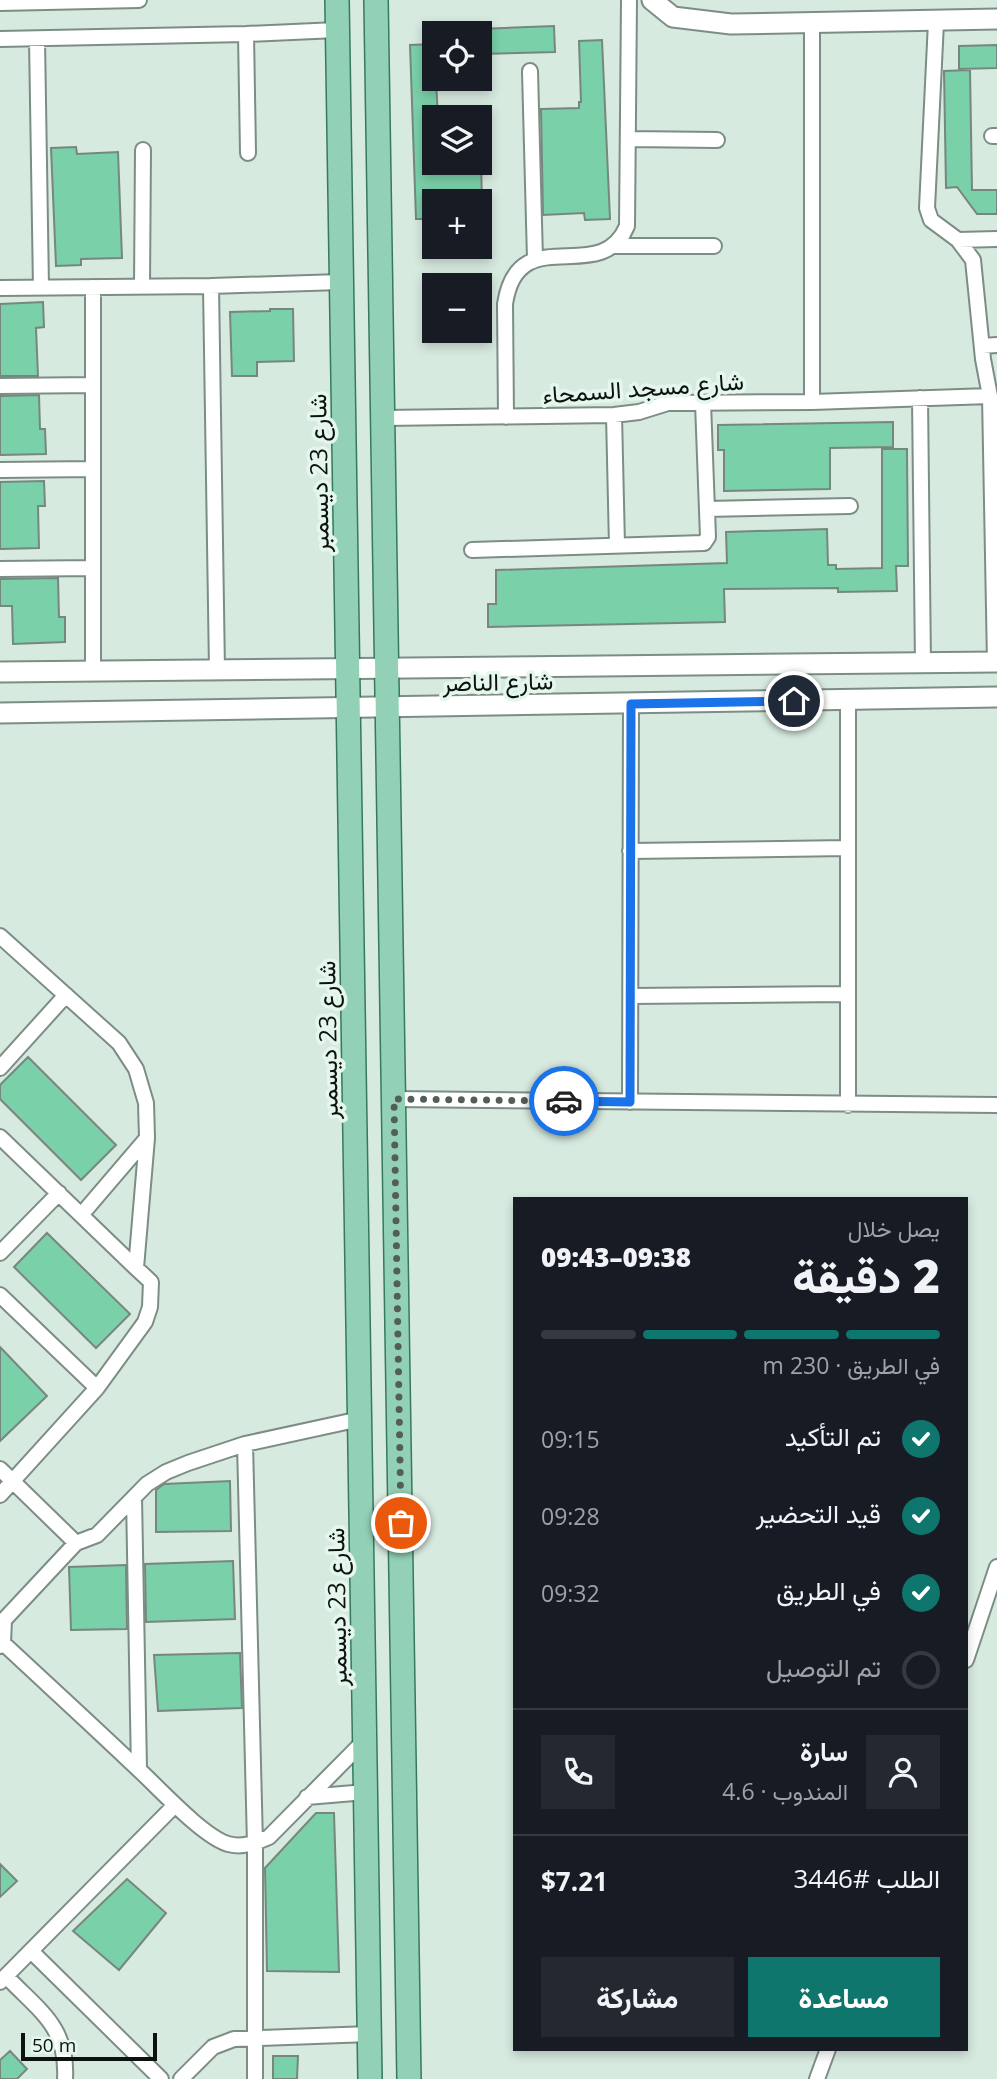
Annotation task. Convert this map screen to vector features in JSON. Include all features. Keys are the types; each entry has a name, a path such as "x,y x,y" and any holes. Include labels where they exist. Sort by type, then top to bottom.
{"main road":[{"name":"شارع 23 ديسمبر","path":"337,0 370,2079"},
{"path":"376,0 409,2079"},
{"path":"340,172 380,170"},
{"path":"362,1573 402,1576"}],"street":[{"path":"0,3 139,0"},
{"path":"614,246 622,236 628,216 629,0"},
{"path":"652,0 673,17 732,24 997,19"},
{"path":"812,22 812,402"},
{"path":"936,22 927,208 931,220 958,240 974,260 982,346 990,396 996,662"},
{"path":"0,39 337,30"},
{"path":"246,34 248,153"},
{"path":"37,38 41,288"},
{"path":"530,71 535,259"},
{"path":"629,139 717,140"},
{"path":"142,287 143,150"},
{"path":"958,240 997,239"},
{"path":"506,417 505,304 513,276 523,266 535,259 590,255 614,246 714,246"},
{"path":"0,288 341,282"},
{"path":"211,286 217,670"},
{"path":"93,287 93,671"},
{"path":"982,346 997,345"},
{"path":"0,386 93,385"},
{"name":"شارع مسجد السمحاء","path":"384,418 614,415 668,404 990,396"},
{"path":"920,398 923,664"},
{"path":"471,550 704,543 708,537 702,403"},
{"path":"614,415 617,546"},
{"path":"0,470 93,469"},
{"path":"707,509 850,506"},
{"path":"0,569 93,568"},
{"name":"شارع الناصر","path":"0,672 996,662"},
{"name":"شارع الناصر","path":"0,713 997,696"},
{"path":"848,700 848,1105"},
{"path":"630,1102 631,704"},
{"path":"630,851 848,848"},
{"path":"0,936 119,1043 136,1069 146,1103 147,1138 136,1268"},
{"path":"631,996 848,994"},
{"path":"0,1068 66,995"},
{"path":"394,1099 997,1105"},
{"path":"0,1137 151,1282 150,1307 145,1322 97,1388 0,1495"},
{"path":"82,1214 147,1138"},
{"path":"0,1253 60,1193"},
{"path":"0,1295 97,1388"},
{"path":"360,1419 246,1444 166,1472 147,1484 97,1535 76,1543 2,1618 1,1645 139,1769 175,1805 227,1844 242,1846 269,1837 365,1740"},
{"path":"246,1444 255,1843 255,2079"},
{"path":"0,1469 76,1543"},
{"path":"134,1497 139,1769"},
{"path":"968,1655 992,1599 997,1567"},
{"path":"307,1797 366,1793"},
{"path":"65,2079 66,2063 61,2036 54,2026 3,1979 175,1805"},
{"path":"31,1951 161,2079"},
{"path":"181,2079 213,2047 234,2039 370,2034"},
{"path":"817,2079 827,2051"}],"building":[{"path":"554,26 555,52 492,54 492,29"},
{"path":"602,40 610,219 585,220 584,213 543,215 541,109 579,108 579,41"},
{"path":"422,44 422,91 437,91 437,105 422,105 422,175 481,175 482,189 422,189 422,219 416,219 410,45"},
{"path":"997,45 997,68 959,69 959,46"},
{"path":"970,70 972,190 997,190 997,214 977,214 957,187 946,188 944,71"},
{"path":"76,147 77,154 118,152 122,258 81,259 81,265 56,266 51,148"},
{"path":"43,302 44,327 36,328 38,376 0,376 0,304"},
{"path":"293,309 294,361 257,362 257,376 232,376 230,312"},
{"path":"39,395 40,429 45,429 46,454 0,455 0,396"},
{"path":"893,422 893,447 830,448 830,489 724,491 724,450 718,450 718,425"},
{"path":"882,449 907,449 908,566 896,566 897,591 838,592 838,588 724,589 725,622 488,627 488,604 496,604 496,570 727,563 726,532 827,529 828,565 836,565 836,569 882,568"},
{"path":"44,481 45,506 38,506 39,548 0,549 0,482"},
{"path":"58,578 59,617 65,617 65,642 13,644 12,606 0,606 0,579"},
{"path":"28,1057 116,1145 81,1180 0,1099 0,1085"},
{"path":"47,1233 130,1314 96,1348 14,1267"},
{"path":"0,1347 47,1396 0,1441"},
{"path":"230,1481 231,1531 156,1532 156,1490 164,1484"},
{"path":"233,1561 235,1619 146,1622 145,1564"},
{"path":"126,1565 127,1629 71,1630 69,1567"},
{"path":"240,1653 242,1708 158,1711 154,1655"},
{"path":"316,1813 334,1813 339,1972 267,1971 265,1868"},
{"path":"0,1864 17,1881 0,1897"},
{"path":"127,1879 166,1913 119,1970 73,1931"},
{"path":"10,2051 27,2069 17,2079 0,2079 0,2060"},
{"path":"273,2056 298,2056 297,2079 273,2079"}],"way so far":[{"path":"401,1523 394,1099 564,1101"}],"route":[{"path":"564,1101 630,1102 631,704 794,701"}]}
